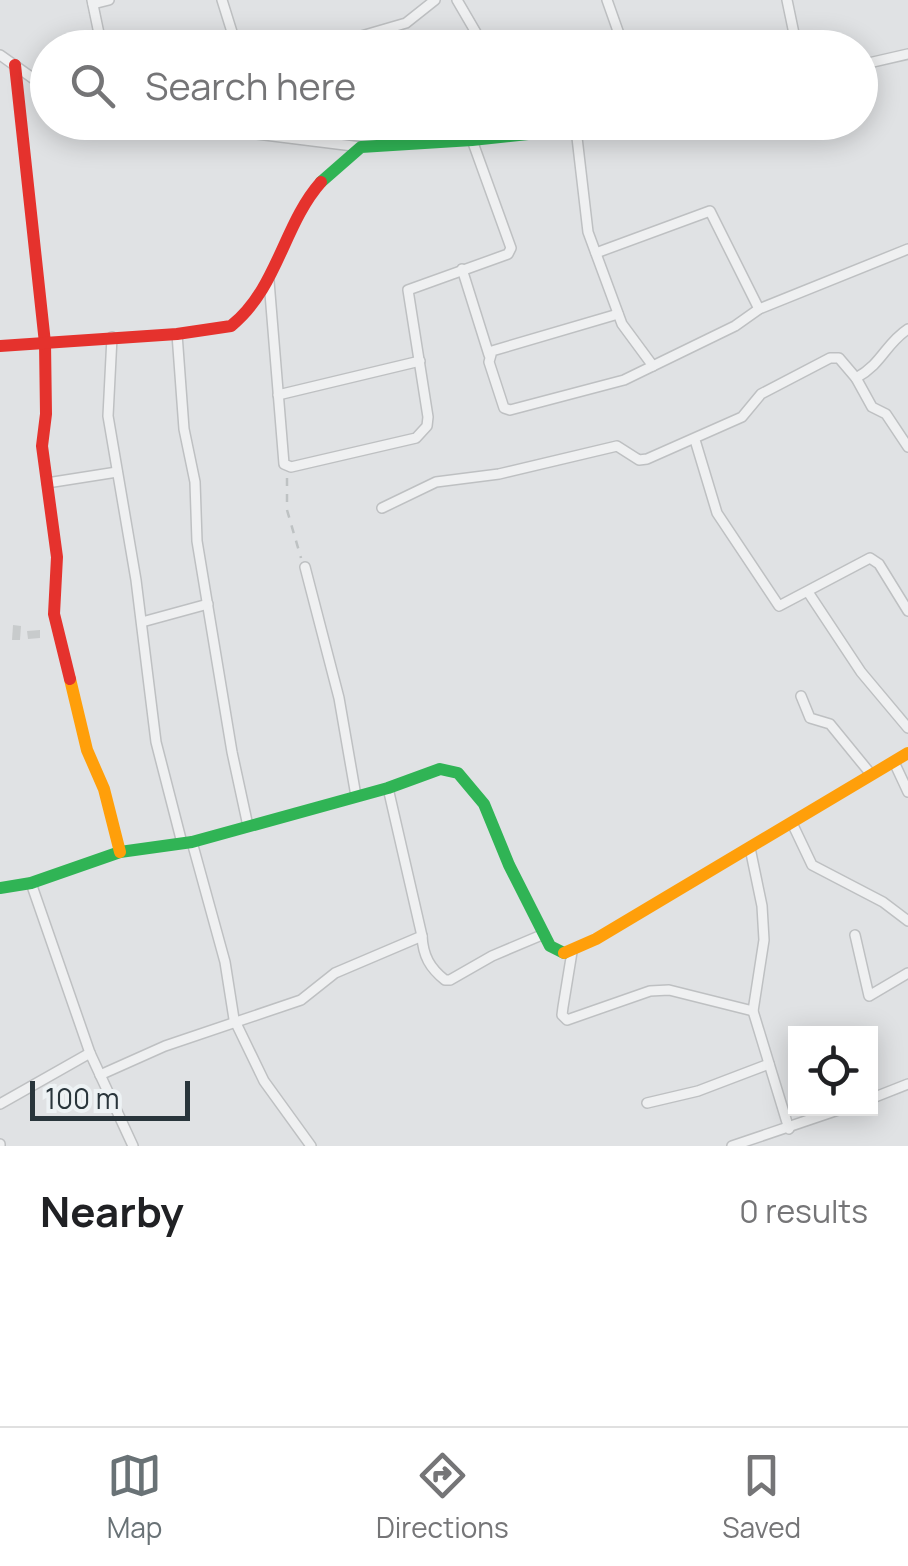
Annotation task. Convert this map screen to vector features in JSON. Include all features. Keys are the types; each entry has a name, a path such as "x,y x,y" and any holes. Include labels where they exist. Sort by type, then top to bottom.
{"street":[{"path":"98,30 93,2 109,0"},
{"path":"222,0 231,30"},
{"path":"382,30 406,23 435,0"},
{"path":"457,0 474,30"},
{"path":"607,0 618,30"},
{"path":"787,0 793,30"},
{"path":"0,54 30,76"},
{"path":"878,61 908,54"},
{"path":"15,65 44,343 46,414 42,446 57,557 54,614 87,750 104,789 120,852"},
{"path":"269,281 282,460 287,466 416,438 423,432 428,418 408,290 508,254 511,248 472,140 361,147 311,140"},
{"path":"577,140 585,217 596,254 618,314 653,366"},
{"path":"0,346 177,334 231,326 269,281 307,198 361,147"},
{"path":"596,254 710,212 759,309"},
{"path":"462,269 500,403 510,410 608,385 735,326 759,309 908,249"},
{"path":"489,355 500,347 618,314"},
{"path":"856,378 881,361 893,340 908,329"},
{"path":"177,334 184,429 195,482 197,541 248,826"},
{"path":"112,336 108,416 142,622 156,742 225,962 236,1024 264,1081 311,1146"},
{"path":"382,508 448,479 499,474 617,446 639,460 647,459 742,417 761,394 830,358 838,358 856,378 872,407 886,414 908,447"},
{"path":"278,395 420,361"},
{"path":"694,440 717,513 779,606 870,558 879,564 908,611"},
{"path":"47,483 117,472"},
{"path":"305,567 339,698 356,796"},
{"path":"808,592 861,672 908,728"},
{"path":"142,622 208,604"},
{"path":"801,696 810,718 830,724 870,773"},
{"path":"0,888 31,882 120,852 187,842 388,788 440,768 458,773 484,804 508,865 544,934 558,952 572,952 908,753"},
{"path":"894,762 908,792"},
{"path":"388,788 423,950 428,963 445,980 544,934"},
{"path":"792,822 812,865 883,902 908,922"},
{"path":"750,848 762,906 764,940 753,1011 789,1129"},
{"path":"31,882 90,1053 133,1146"},
{"path":"855,935 870,996 908,973"},
{"path":"100,1075 165,1046 301,1000 335,973 422,936"},
{"path":"572,952 563,1008 567,1020 650,990 669,990 753,1011"},
{"path":"0,1104 90,1053"},
{"path":"647,1103 698,1091 769,1064"},
{"path":"878,1096 908,1084"},
{"path":"732,1146 751,1143 823,1116"}],"path":[{"path":"287,466 287,510 305,567"}],"building":[{"path":"13,625 21,626 20,640 12,640"},
{"path":"40,630 40,638 28,639 27,631"}],"traffic: fast":[{"path":"321,182 361,147 472,140"},
{"path":"0,888 31,883 120,852 192,842 388,788 440,769 458,773 484,804 509,865 550,946 564,953"}],"traffic: slow":[{"path":"70,679 87,750 104,789 120,852"},
{"path":"564,953 596,939 908,753"}],"traffic: jam":[{"path":"15,65 45,343 46,414 42,446 57,557 54,614 70,679"},
{"path":"0,346 177,334 231,326 260,294 298,217 321,182"}]}
